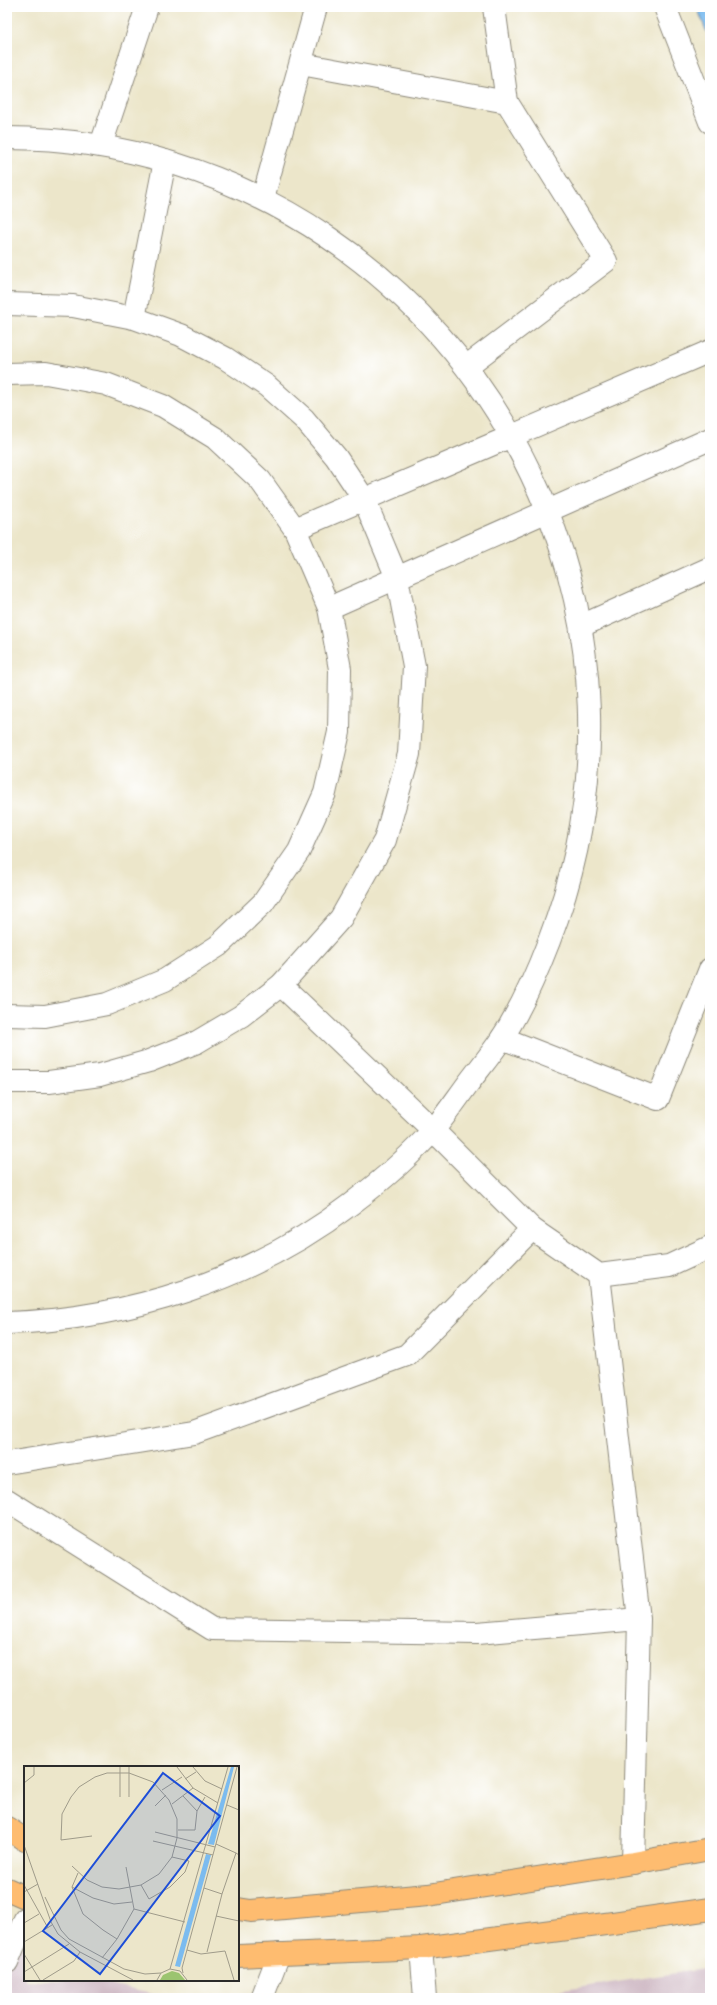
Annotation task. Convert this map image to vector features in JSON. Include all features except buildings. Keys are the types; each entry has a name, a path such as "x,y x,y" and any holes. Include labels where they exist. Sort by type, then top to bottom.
{"main road":[{"path":"7,1828 24,1839"},
{"path":"239,1909 251,1911 428,1895 632,1863 710,1849"},
{"path":"7,1889 24,1897"},
{"path":"239,1956 420,1948 710,1909"}],"street":[{"path":"101,145 147,7"},
{"path":"263,198 316,7"},
{"path":"467,366 606,261 507,102 494,7"},
{"path":"665,7 710,122"},
{"path":"300,64 507,102"},
{"path":"7,138 37,138 101,145 165,161 215,178 263,198 316,229 353,254 389,283 433,326 467,366 491,400 513,436 549,510 568,568 582,626 589,697 588,768 579,839 562,908 536,975 502,1038 433,1130 393,1169 350,1205 303,1236 254,1263 202,1286 149,1303 94,1315 38,1322 7,1323"},
{"path":"134,318 165,161"},
{"path":"7,304 72,306 134,318 187,338 225,358 267,386 304,419 336,457 364,499 398,578 414,666 409,754 385,840 341,918 281,985 234,1020 197,1042 149,1061 100,1075 49,1082 7,1082"},
{"path":"295,528 710,351"},
{"path":"7,374 46,373 106,384 163,406 215,438 260,480 295,528 329,608 340,669 339,732 325,793 299,851 263,903 218,946 165,980 107,1004 45,1016 7,1015"},
{"path":"329,608 710,440"},
{"path":"582,626 710,568"},
{"path":"502,1038 658,1099 710,969"},
{"path":"281,985 433,1130 532,1229 599,1275 669,1266 710,1247"},
{"path":"7,1462 194,1433 407,1355 532,1229"},
{"path":"599,1275 638,1619 632,1863"},
{"path":"7,1500 212,1629 477,1633 638,1619"},
{"path":"9,1953 24,1921"},
{"path":"420,1948 425,1998"},
{"path":"262,1998 279,1954"}],"shaded area":[{"path":"7,1940 24,1948 24,1981 102,1981 114,1986 171,1998 7,1998"},
{"path":"710,1968 710,1998 510,1998"}],"water":[{"path":"697,7 710,7 710,41"}]}
